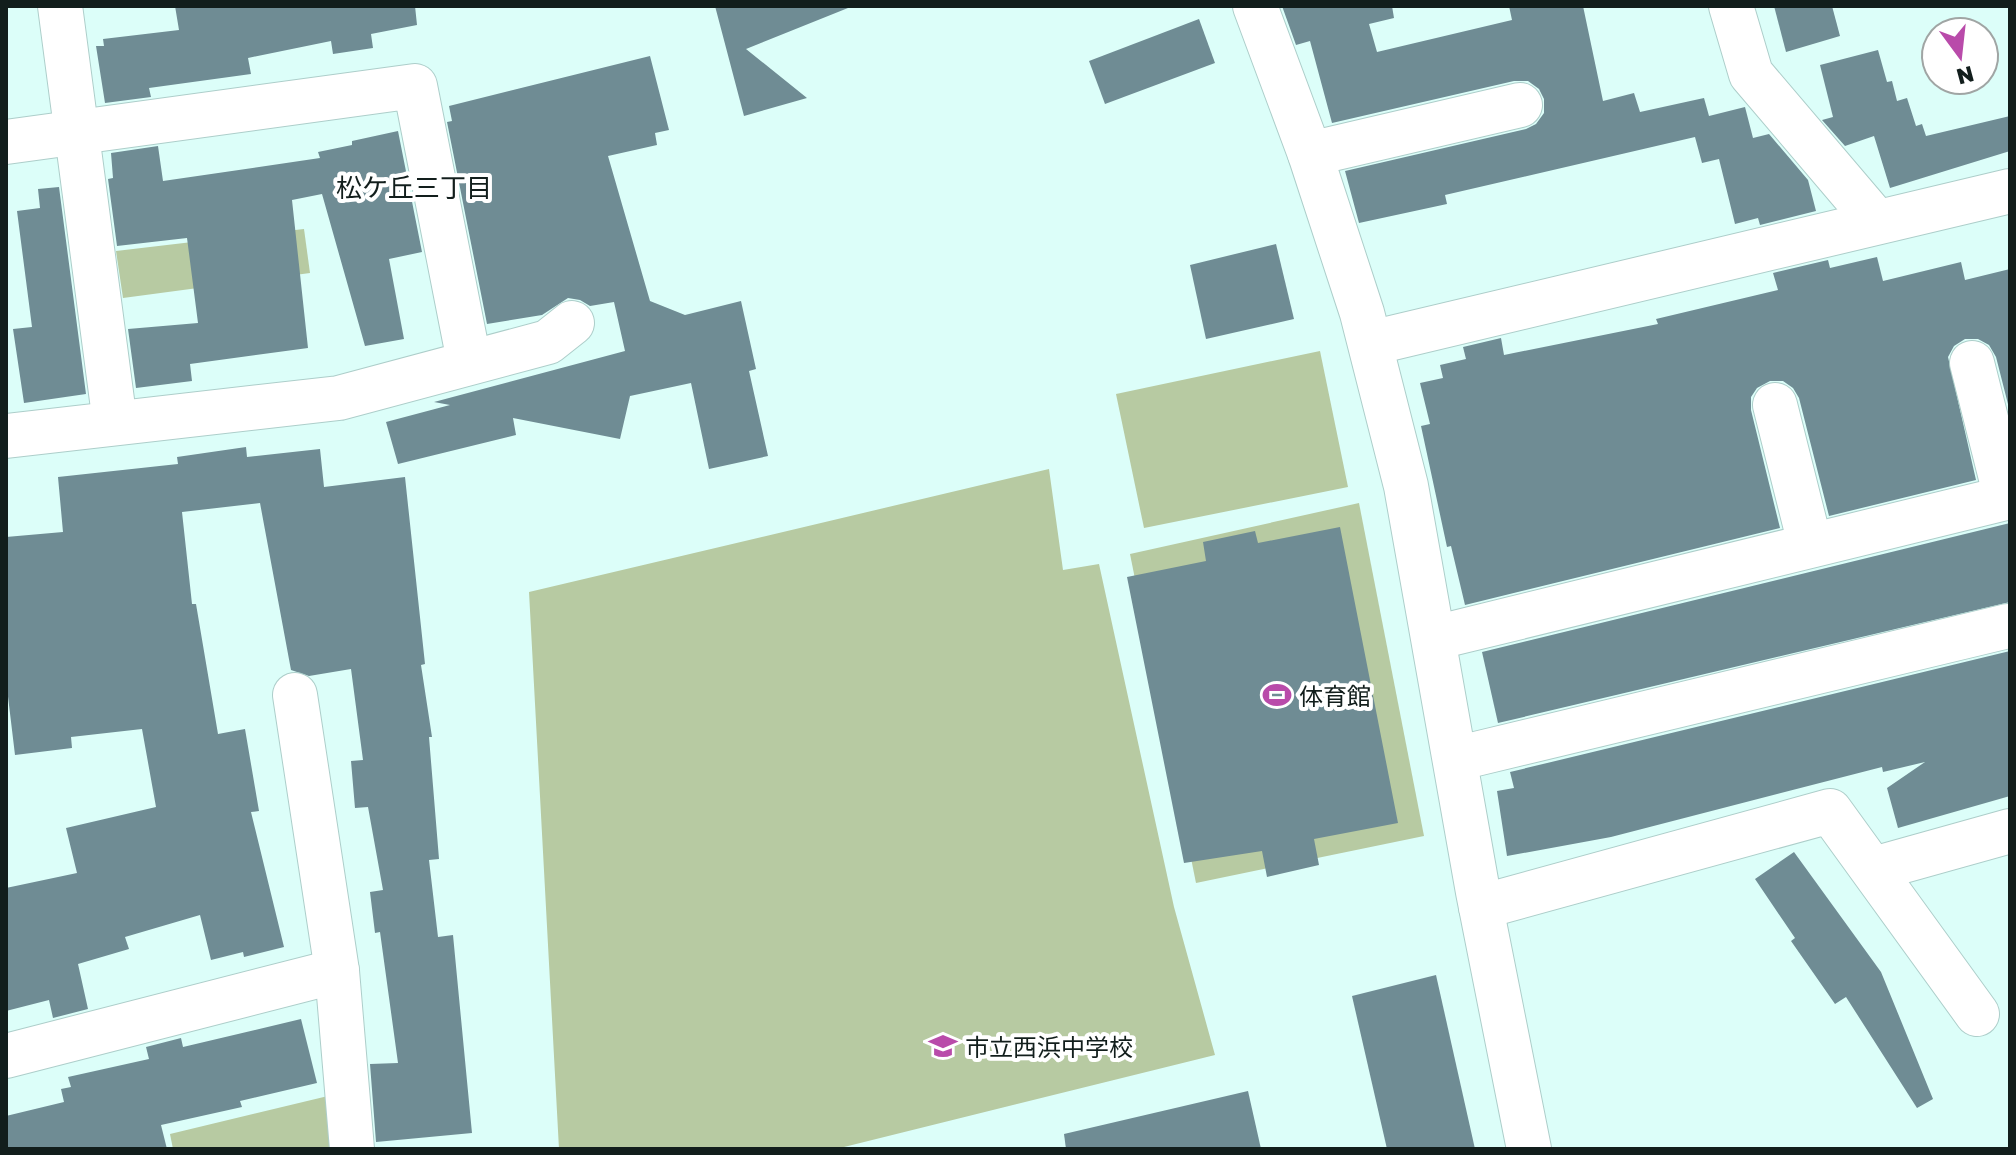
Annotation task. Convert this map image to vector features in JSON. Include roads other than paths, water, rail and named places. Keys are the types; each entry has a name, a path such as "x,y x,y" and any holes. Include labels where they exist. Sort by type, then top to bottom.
{"street":[{"path":"60,6 115,423"},
{"path":"1255,6 1310,154 1371,343 1406,486 1455,759 1470,899 1529,1149"},
{"path":"1731,6 1751,74 1876,221"},
{"path":"6,142 415,86 469,361"},
{"path":"1310,154 1520,105"},
{"path":"1371,343 2010,191"},
{"path":"6,436 339,398 548,342 572,323"},
{"path":"1434,638 2008,498 1972,363"},
{"path":"1775,405 1810,544"},
{"path":"1455,759 2008,626"},
{"path":"295,695 337,971 352,1149"},
{"path":"1470,899 1830,811 1977,1014"},
{"path":"1874,869 2010,831"},
{"path":"6,1056 337,971"}],"place":[{"name":"体育館","path":"1277,695"},
{"name":"市立西浜中学校","path":"943,1046"}],"district":[{"name":"松ケ丘三丁目","path":"414,187"}]}
